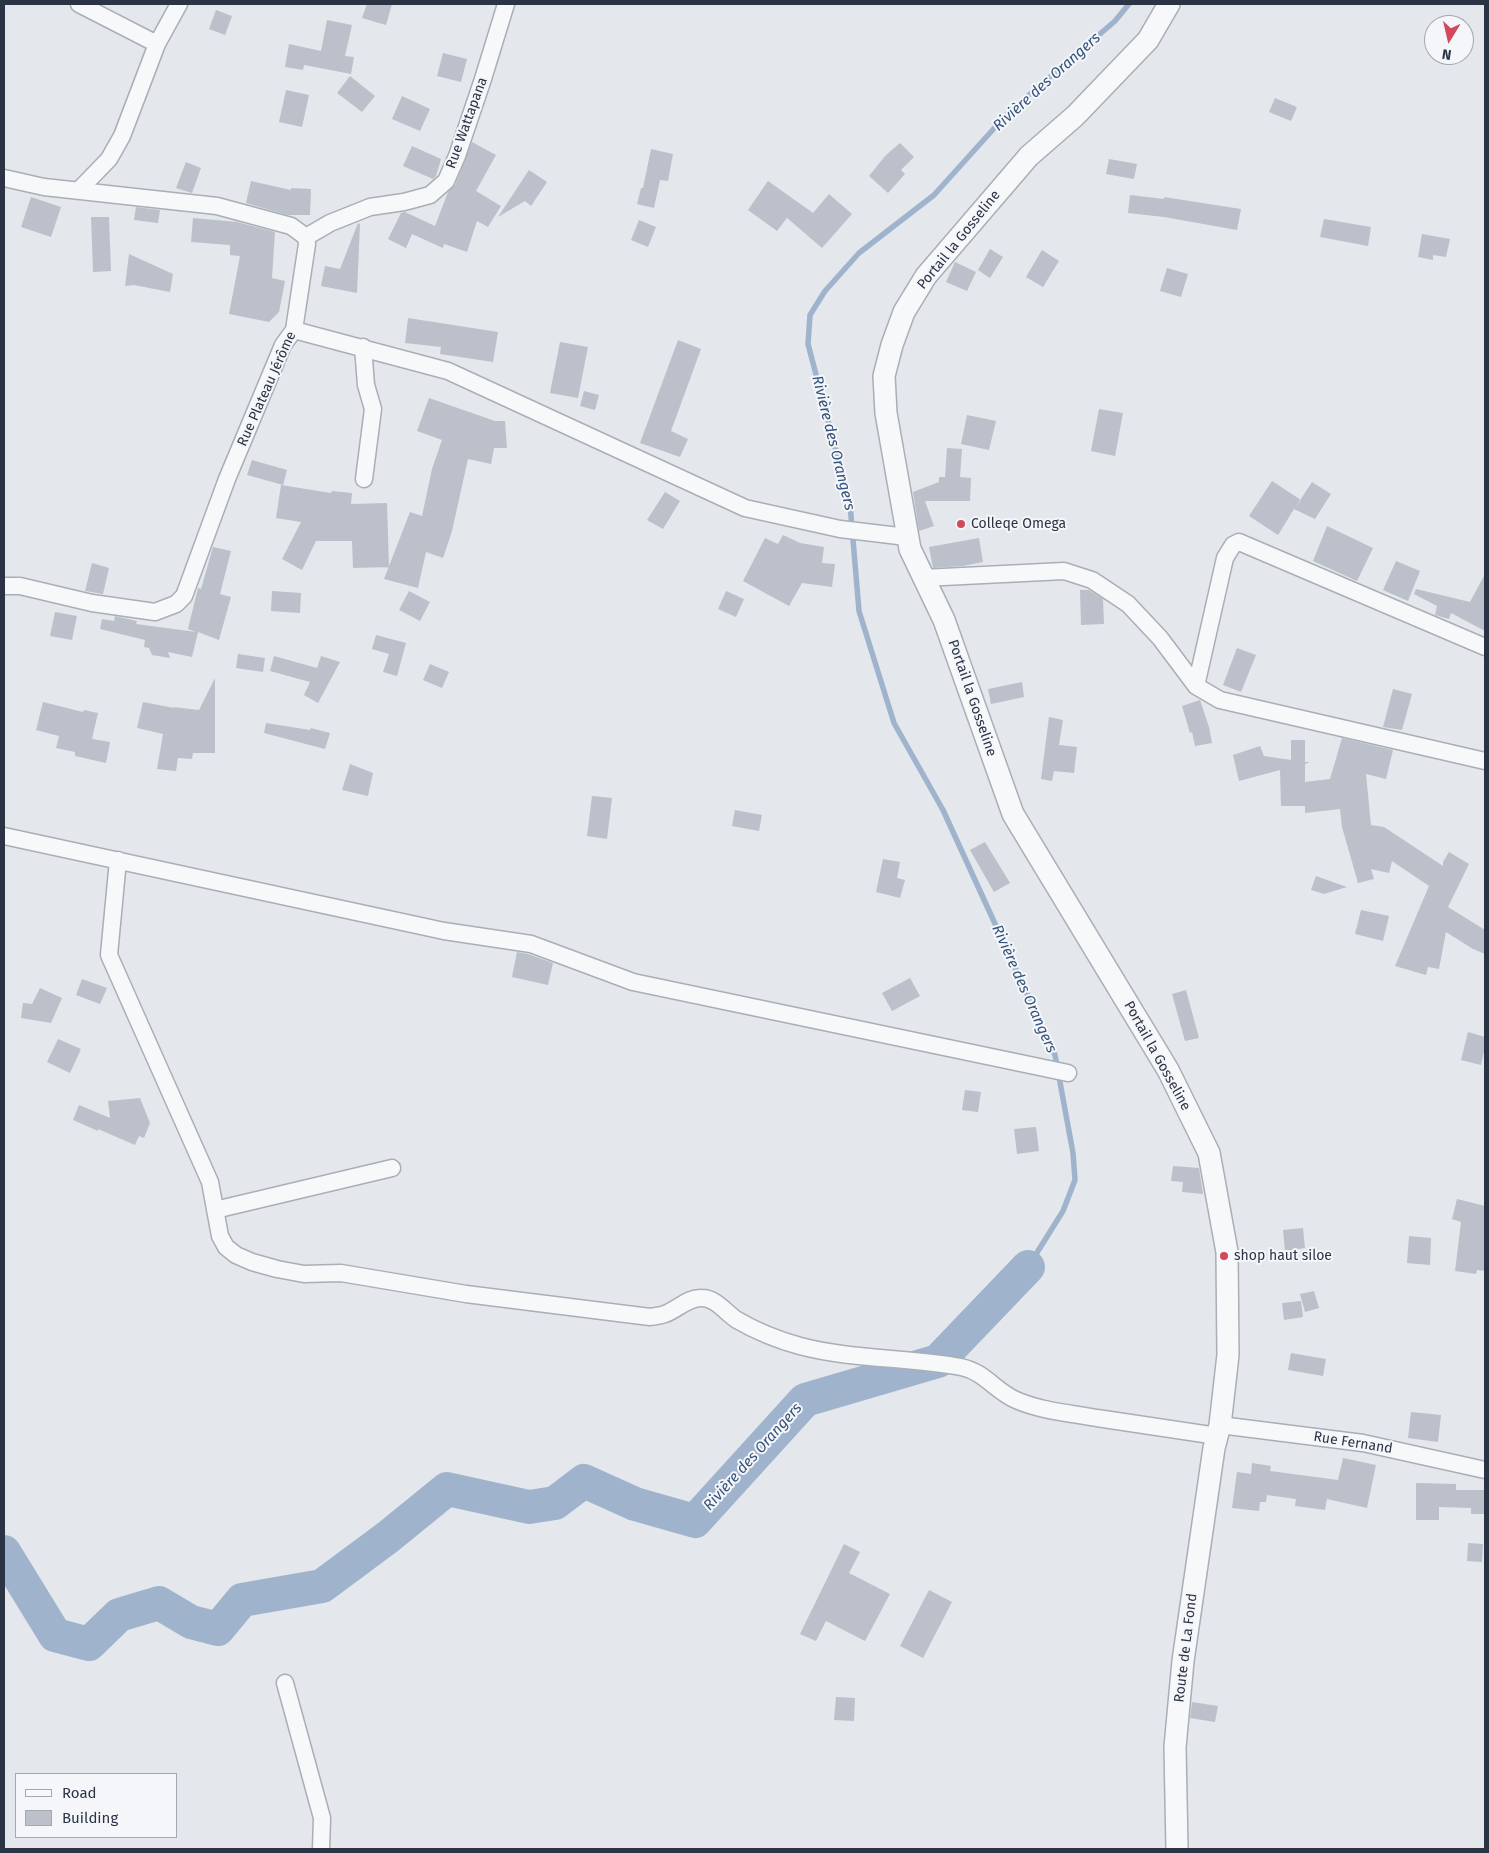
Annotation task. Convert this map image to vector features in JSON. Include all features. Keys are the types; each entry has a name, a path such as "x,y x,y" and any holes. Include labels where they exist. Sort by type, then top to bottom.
{"street":[{"path":"79,4 157,44"},
{"path":"78,190 109,159 118,144 157,44 179,4"},
{"name":"Rue Wattapana","path":"306,237 330,223 370,207 404,202 430,195 446,181 457,156 484,79 506,4"},
{"name":"Portail la Gosseline","path":"1169,4 1148,40 1075,116 1029,156 926,276 904,312 892,345 884,376 886,413 910,550 944,620 1013,814 1168,1070 1209,1153 1227,1252 1228,1355 1217,1436"},
{"path":"4,178 44,187 217,206 291,226 306,237"},
{"name":"Rue Plateau Jérôme","path":"4,586 20,586 92,603 155,612 176,604 184,596 227,479 284,345 294,330 307,244 306,237"},
{"path":"294,330 448,371 744,508 840,529 907,537"},
{"path":"363,347 366,385 373,409 364,479"},
{"path":"1196,686 1225,558 1233,545 1239,542 1485,647"},
{"path":"924,578 1064,570 1092,580 1128,604 1160,638 1196,686 1220,700 1485,761"},
{"path":"4,836 444,931 531,944 633,982 1068,1073"},
{"path":"118,860 109,955 210,1182 215,1210 392,1168"},
{"name":"Rue Fernand","path":"215,1210 220,1236 226,1247 236,1255 252,1262 277,1269 304,1274 341,1273 466,1294 650,1317 666,1314 685,1303 698,1298 705,1298 712,1301 735,1319 759,1331 797,1345 850,1356 974,1370 1015,1400 1051,1410 1217,1436 1363,1443 1485,1470"},
{"name":"Route de La Fond","path":"1176,1849 1175,1747 1183,1660 1217,1436"},
{"path":"285,1683 322,1818 321,1849"}],"building":[{"path":"367,4 392,4 386,25 362,18"},
{"path":"216,10 232,16 225,35 209,29"},
{"path":"327,20 352,25 345,56 354,57 351,74 304,65 303,70 285,67 289,44 321,51"},
{"path":"443,53 467,59 461,82 437,76"},
{"path":"350,76 375,96 362,112 337,93"},
{"path":"286,90 309,95 302,127 279,122"},
{"path":"402,96 430,109 420,131 392,119"},
{"path":"1275,98 1297,107 1291,121 1269,112"},
{"path":"472,142 496,155 476,191 501,206 488,227 477,221 467,252 444,244 443,248 412,234 406,248 388,239 401,213 405,212 435,226 448,192 455,185"},
{"path":"900,143 914,157 901,170 905,174 888,193 869,176 885,156"},
{"path":"412,146 441,159 436,176 433,179 403,166"},
{"path":"651,149 673,154 668,181 660,180 654,208 637,204 641,188 643,188"},
{"path":"1109,159 1137,164 1134,179 1106,174"},
{"path":"186,162 201,168 192,193 176,188"},
{"path":"529,170 547,182 531,206 525,201 498,217"},
{"path":"251,181 291,190 291,188 311,189 310,215 287,215 246,203"},
{"path":"768,181 813,213 829,194 852,214 822,248 787,218 777,231 748,210"},
{"path":"1130,195 1164,199 1164,197 1241,209 1237,230 1164,217 1128,213"},
{"path":"31,197 61,207 51,237 21,227"},
{"path":"136,207 160,210 158,223 134,220"},
{"path":"91,217 109,217 111,271 93,272"},
{"path":"193,218 237,222 275,232 272,278 285,281 279,312 269,322 229,314 240,256 230,255 230,245 191,242"},
{"path":"1324,219 1371,227 1368,246 1320,237"},
{"path":"639,220 656,227 648,247 631,240"},
{"path":"358,223 360,224 357,293 321,286 325,266 340,269"},
{"path":"1422,234 1450,239 1446,257 1433,255 1433,260 1418,257"},
{"path":"990,249 1003,257 990,278 978,270"},
{"path":"1042,250 1059,261 1043,287 1026,277"},
{"path":"129,254 173,274 170,292 134,285 125,286"},
{"path":"955,262 976,272 967,291 946,282"},
{"path":"1167,268 1188,274 1181,297 1160,291"},
{"path":"408,318 498,332 493,362 440,354 441,347 405,343"},
{"path":"678,340 701,349 671,431 688,439 680,457 640,443"},
{"path":"560,342 588,347 578,398 550,393"},
{"path":"584,391 599,395 595,410 580,406"},
{"path":"429,398 495,421 505,421 507,448 494,448 491,464 468,459 452,531 443,558 426,552 418,588 384,579 410,512 422,516 432,469 442,440 417,431"},
{"path":"1099,409 1123,413 1115,456 1091,451"},
{"path":"967,415 996,421 989,450 961,444"},
{"path":"947,448 962,449 960,477 971,478 970,501 925,501 934,526 919,531 913,492 939,482 939,477 945,477"},
{"path":"252,460 287,470 283,485 247,475"},
{"path":"1272,481 1300,500 1312,482 1331,494 1315,519 1294,509 1278,535 1249,516"},
{"path":"281,485 331,493 332,491 352,493 351,504 387,503 389,567 353,568 352,541 316,541 302,570 282,559 301,522 276,518"},
{"path":"665,492 680,501 663,529 647,520"},
{"path":"1327,526 1373,548 1357,581 1313,561"},
{"path":"783,535 800,543 824,547 822,563 835,564 832,587 802,583 789,606 743,581 765,538 778,544"},
{"path":"979,538 983,562 963,566 933,568 929,547"},
{"path":"213,547 231,551 220,594 231,597 219,640 198,632 192,657 168,652 170,658 152,655 149,648 144,647 145,640 100,629 102,619 114,621 115,616 137,621 136,624 196,632 188,629 198,588 201,589"},
{"path":"1396,561 1420,571 1408,601 1383,590"},
{"path":"92,563 109,568 103,594 85,591"},
{"path":"1485,574 1485,631 1451,613 1449,619 1435,615 1437,606 1414,594 1416,589 1470,602"},
{"path":"1080,590 1089,590 1103,599 1104,624 1081,625"},
{"path":"272,591 301,593 300,613 271,611"},
{"path":"409,591 430,602 420,621 399,610"},
{"path":"726,591 744,599 736,617 718,609"},
{"path":"55,612 77,616 72,640 50,636"},
{"path":"376,635 406,643 397,676 383,672 389,654 372,649"},
{"path":"1237,648 1256,655 1241,692 1223,685"},
{"path":"238,654 265,658 263,672 236,668"},
{"path":"274,656 317,668 321,656 340,662 318,703 304,695 310,682 270,671"},
{"path":"430,664 449,672 442,688 423,680"},
{"path":"215,678 215,753 193,753 192,759 178,758 176,771 157,769 163,734 137,728 143,702 174,708 199,710"},
{"path":"1022,682 1024,697 991,704 988,689"},
{"path":"1393,689 1412,694 1402,730 1383,727"},
{"path":"1200,700 1212,743 1195,746 1182,706"},
{"path":"43,702 83,712 84,710 98,713 92,739 110,742 106,763 75,756 75,752 56,748 59,736 36,730"},
{"path":"1049,717 1063,720 1059,745 1077,747 1074,773 1054,771 1052,781 1041,779"},
{"path":"266,723 310,730 311,728 330,733 325,749 264,733"},
{"path":"1342,738 1393,750 1386,779 1366,774 1371,825 1384,827 1443,866 1443,862 1449,852 1469,864 1448,907 1485,930 1485,954 1473,949 1446,932 1439,969 1428,967 1426,975 1395,966 1429,886 1392,861 1389,873 1371,869 1374,879 1358,883 1342,827 1340,809 1305,813 1305,806 1281,806 1280,770 1239,781 1233,755 1260,746 1264,756 1291,760 1291,740 1305,740 1305,762 1310,762 1305,764 1305,782 1330,779"},
{"path":"350,764 373,773 368,796 342,790"},
{"path":"592,796 612,798 607,839 587,836"},
{"path":"735,810 762,815 759,831 732,826"},
{"path":"985,842 1010,883 994,892 970,850"},
{"path":"883,859 900,862 897,878 905,880 900,898 876,892"},
{"path":"1316,876 1347,887 1324,894 1311,890"},
{"path":"1361,910 1389,916 1383,941 1355,934"},
{"path":"517,952 553,963 548,985 512,977"},
{"path":"910,978 920,996 892,1011 882,993"},
{"path":"82,979 107,988 100,1004 76,995"},
{"path":"40,988 62,998 51,1023 21,1018 23,1003 32,1004"},
{"path":"1186,990 1199,1038 1185,1041 1172,994"},
{"path":"1468,1032 1485,1037 1481,1065 1461,1060"},
{"path":"58,1039 81,1049 70,1073 47,1062"},
{"path":"965,1090 981,1092 978,1112 962,1110"},
{"path":"140,1098 150,1123 144,1138 139,1136 135,1145 73,1120 79,1105 110,1118 108,1101"},
{"path":"1036,1127 1039,1151 1017,1154 1014,1129"},
{"path":"1173,1166 1199,1168 1203,1194 1182,1192 1183,1182 1171,1181"},
{"path":"1457,1199 1485,1206 1485,1271 1477,1270 1476,1274 1455,1271 1461,1222 1452,1219"},
{"path":"1303,1228 1305,1248 1285,1251 1283,1230"},
{"path":"1409,1236 1431,1238 1430,1265 1407,1263"},
{"path":"1314,1291 1319,1308 1305,1312 1300,1294"},
{"path":"1301,1301 1303,1317 1284,1320 1282,1303"},
{"path":"1291,1353 1326,1359 1323,1376 1288,1370"},
{"path":"1411,1412 1441,1415 1438,1442 1408,1438"},
{"path":"1343,1458 1376,1465 1367,1508 1327,1499 1325,1510 1295,1506 1296,1499 1267,1495 1266,1502 1260,1502 1259,1511 1232,1508 1237,1472 1251,1474 1252,1463 1271,1466 1270,1471 1338,1480"},
{"path":"1416,1483 1456,1484 1456,1490 1485,1490 1485,1514 1471,1514 1471,1508 1439,1507 1439,1520 1416,1520"},
{"path":"1468,1543 1483,1544 1482,1562 1467,1561"},
{"path":"844,1544 860,1552 849,1573 890,1594 865,1641 826,1621 816,1641 800,1634"},
{"path":"929,1590 952,1602 923,1658 900,1646"},
{"path":"836,1697 855,1698 854,1721 834,1720"},
{"path":"1192,1702 1218,1706 1215,1722 1190,1718"}],"waterway":[{"name":"Rivière des Orangers","path":"1028,1267 1063,1211 1075,1180 1073,1153 1055,1055 943,810 894,723 859,611 850,504 808,344 810,315 825,291 859,253 934,195 1007,114 1115,21 1129,4"},
{"name":"Rivière des Orangers","path":"4,1552 55,1635 89,1644 119,1615 159,1603 191,1622 218,1629 242,1600 322,1586 388,1537 447,1489 529,1507 555,1503 584,1481 635,1504 695,1521 805,1400 938,1361 1028,1267"}],"place":[{"name":"Colleqe Omega","path":"961,524"},
{"name":"shop haut siloe","path":"1224,1256"}]}
